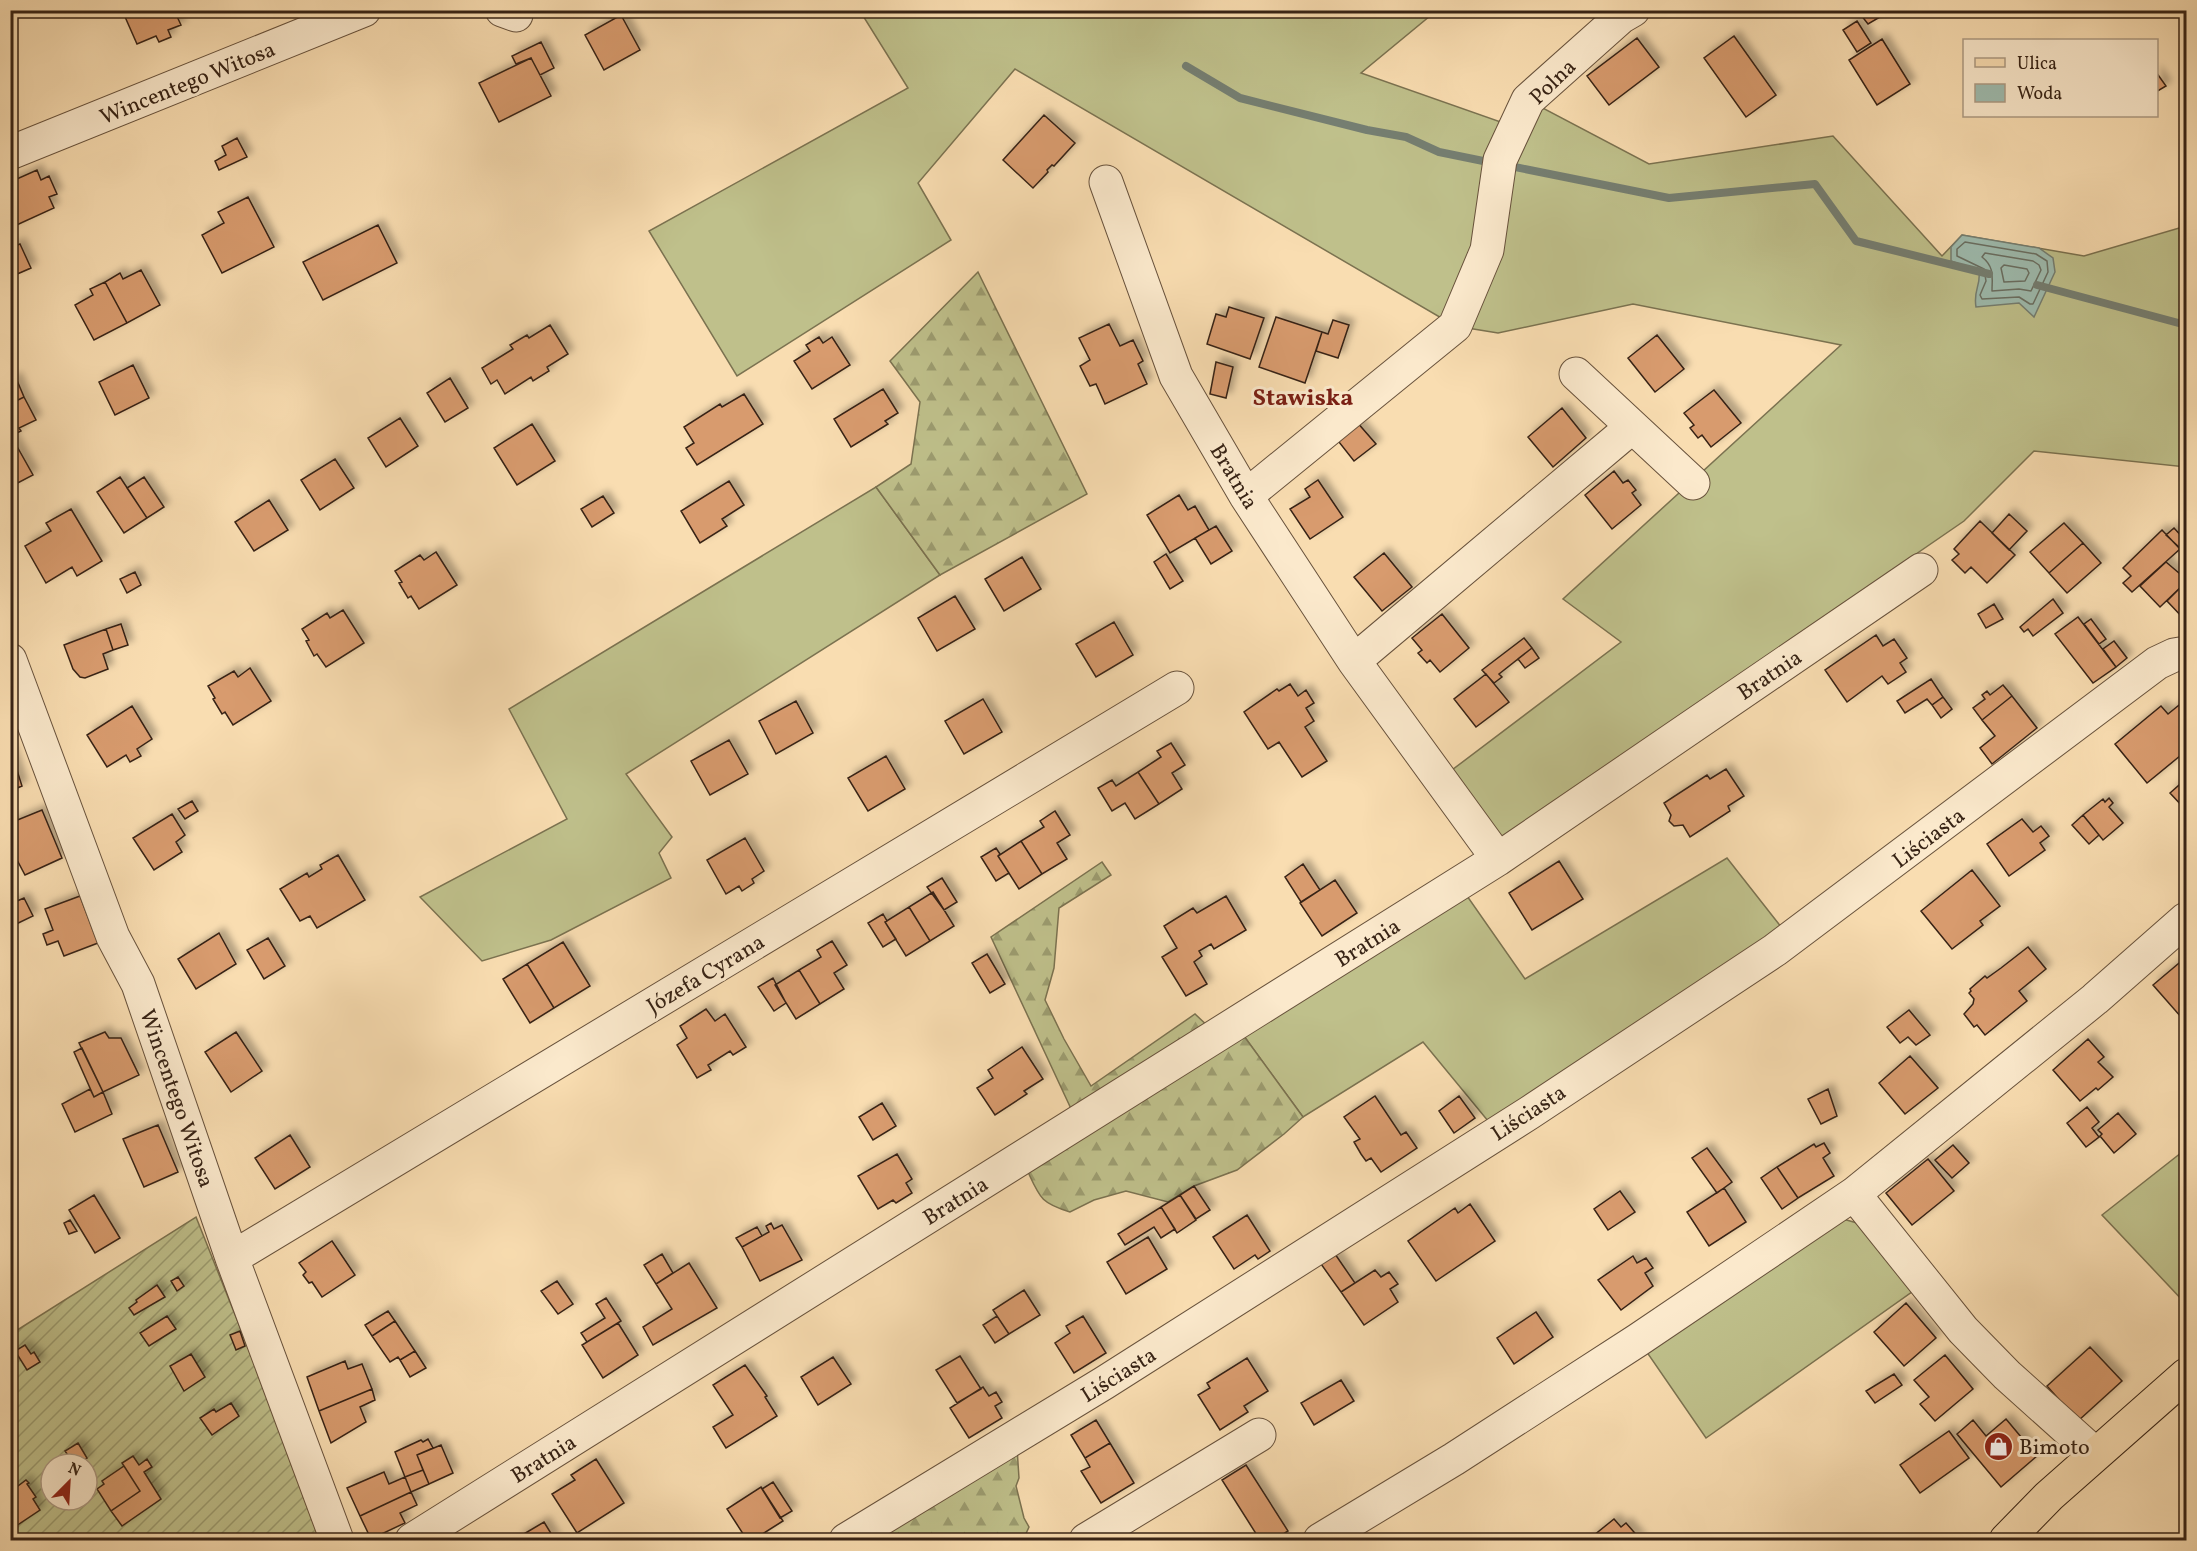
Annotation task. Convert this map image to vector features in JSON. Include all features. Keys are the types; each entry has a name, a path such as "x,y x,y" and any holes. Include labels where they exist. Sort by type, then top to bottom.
{"main road":[{"path":"2006,1540 2095,1454 2187,1375"},
{"path":"1984,1540 2049,1496"}],"street":[{"name":"Wincentego Witosa","path":"10,153 364,10"},
{"name":"Polna","path":"1246,496 1455,326 1487,250 1499,166 1528,100 1621,17 1633,10"},
{"name":"Bratnia","path":"1106,182 1176,376 1246,496 1353,661 1498,859"},
{"path":"1576,374 1693,483"},
{"path":"1353,661 1632,427"},
{"name":"Bratnia","path":"412,1540 1498,859 1921,570"},
{"name":"Liściasta","path":"846,1540 1104,1383 1528,1113 1663,1024 1804,929 2157,663 2187,652"},
{"name":"Wincentego Witosa","path":"10,660 113,937 138,984 232,1258 338,1540"},
{"name":"Józefa Cyrana","path":"232,1258 1177,688"},
{"path":"1320,1540 1454,1459 1638,1340 1854,1194 2095,999 2187,919"},
{"path":"1854,1194 1963,1330 2007,1375 2095,1454"},
{"path":"1086,1540 1259,1435"}],"green space":[{"path":"860,11 1436,11 1361,73 1509,125 1541,107 1649,164 1833,136 1942,256 1962,235 2084,256 2186,226 2186,467 2034,451 1964,521 1538,814 1497,847 1448,773 1621,642 1563,599 1841,345 1633,304 1498,333 1455,326 1015,69 918,183 951,240 737,376 649,231 908,88"},
{"path":"978,272 1087,494 940,575 876,487 911,464 920,402 890,361"},
{"path":"876,487 940,575 626,774 672,837 659,853 671,878 551,940 482,961 420,897 567,819 509,709"},
{"path":"1727,858 1782,928 1493,1127 1423,1042 1303,1117 1241,1032 1465,893 1525,979"},
{"path":"1102,862 1111,875 1059,908 1054,968 1045,1000 1091,1086 1195,1014 1211,1029 1073,1113 991,937"},
{"path":"1241,1032 1303,1117 1284,1134 1237,1170 1194,1186 1168,1202 1126,1191 1094,1200 1070,1212 1053,1206 1043,1198 1028,1172"},
{"path":"2186,1149 2186,1304 2102,1215"},
{"path":"196,1217 325,1540 11,1540 11,1334"},
{"path":"1843,1219 1871,1227 1916,1289 1706,1438 1644,1348"},
{"path":"1017,1448 1019,1478 1016,1486 1024,1518 1029,1527 1023,1540 869,1540"}],"water":[{"path":"1962,235 2039,248 2053,258 2055,272 2034,317 2019,303 1976,307 1975,296 1979,271 1951,261 1951,247"}],"building":[{"path":"122,10 174,10 181,25 168,30 171,37 159,42 156,36 137,44"},
{"path":"1857,10 1876,10 1880,17 1868,24"},
{"path":"621,15 640,50 604,70 585,35"},
{"path":"1857,21 1871,43 1857,52 1843,30"},
{"path":"1734,36 1776,95 1746,117 1704,58"},
{"path":"1637,38 1659,67 1609,105 1587,76"},
{"path":"1882,39 1910,84 1877,105 1849,60"},
{"path":"541,42 554,68 540,75 531,58 516,64 512,56"},
{"path":"531,58 551,96 499,122 479,83"},
{"path":"2158,75 2166,86 2158,91"},
{"path":"1044,115 1075,143 1054,166 1052,165 1047,170 1048,172 1033,188 1003,160"},
{"path":"237,138 247,157 219,170 215,161 226,155 222,146"},
{"path":"37,170 41,180 49,176 57,194 49,197 54,208 10,228 10,182"},
{"path":"248,197 274,247 222,273 202,235 224,223 218,212"},
{"path":"378,225 397,263 323,300 303,262"},
{"path":"20,244 31,268 15,275 10,266 10,248"},
{"path":"141,270 160,305 127,323 105,282 120,273 123,279"},
{"path":"105,282 127,323 94,340 75,305 93,295 90,289"},
{"path":"1229,307 1264,318 1250,359 1207,344 1216,314 1226,317"},
{"path":"1276,317 1322,332 1305,383 1259,367"},
{"path":"1333,320 1349,325 1338,358 1316,351 1322,332 1328,334"},
{"path":"1109,324 1120,346 1133,340 1143,361 1138,364 1147,384 1105,404 1096,384 1090,386 1080,366 1090,360 1079,338"},
{"path":"550,325 568,354 547,367 549,371 533,381 531,377 505,394 497,380 491,384 482,368 513,349 510,345 527,335 529,338"},
{"path":"1657,335 1684,369 1655,392 1628,358"},
{"path":"819,337 823,343 832,337 850,365 812,389 794,361 810,351 806,345"},
{"path":"1216,362 1233,367 1226,398 1210,394"},
{"path":"133,365 149,398 115,415 99,382"},
{"path":"16,378 24,397 10,404 10,381"},
{"path":"450,378 468,408 445,422 427,393"},
{"path":"883,389 898,413 885,421 888,424 851,447 834,419"},
{"path":"1714,390 1741,423 1711,447 1702,435 1698,438 1690,428 1694,425 1684,413"},
{"path":"744,394 763,424 697,465 686,448 694,443 684,427 720,404 722,407"},
{"path":"24,397 36,420 19,428 21,431 10,434 10,404"},
{"path":"1562,408 1586,438 1553,467 1528,437"},
{"path":"400,418 418,446 386,467 368,438"},
{"path":"1356,421 1376,444 1354,461 1335,437"},
{"path":"532,424 555,461 517,485 494,448"},
{"path":"10,434 33,475 10,487"},
{"path":"335,459 354,488 320,510 301,480"},
{"path":"1614,471 1623,483 1628,480 1636,490 1632,493 1641,505 1612,529 1585,495"},
{"path":"120,477 147,518 124,533 97,492"},
{"path":"144,477 164,507 147,518 127,488"},
{"path":"1318,480 1343,517 1310,539 1290,509 1310,497 1305,489"},
{"path":"729,481 744,505 722,519 727,526 700,543 681,511"},
{"path":"1179,495 1188,510 1195,506 1209,530 1170,553 1147,515"},
{"path":"603,496 614,513 592,527 581,509"},
{"path":"269,500 288,530 254,551 235,522"},
{"path":"71,509 102,561 77,576 72,567 46,583 25,546 51,531 46,523"},
{"path":"2009,514 2027,531 2009,550 1992,533"},
{"path":"1980,521 2015,555 1987,583 1971,567 1965,573 1952,560 1959,554 1954,549"},
{"path":"2064,523 2083,543 2049,573 2030,552"},
{"path":"1216,526 1232,551 1211,564 1195,538"},
{"path":"2174,528 2186,541 2180,548 2166,535"},
{"path":"2162,530 2180,549 2132,592 2123,583 2131,576 2123,568"},
{"path":"2083,543 2101,563 2067,593 2049,573"},
{"path":"436,552 457,585 419,609 411,596 408,598 395,571 420,555 424,560"},
{"path":"1384,553 1412,587 1382,611 1354,577"},
{"path":"1166,554 1183,581 1170,589 1154,562"},
{"path":"1022,557 1041,589 1004,611 985,579"},
{"path":"2166,562 2179,573 2183,569 2186,572 2186,582 2160,607 2140,586"},
{"path":"135,572 141,585 127,593 120,579"},
{"path":"2185,583 2186,617 2184,619 2167,601"},
{"path":"955,596 975,629 937,651 918,618"},
{"path":"2053,599 2063,613 2033,636 2028,629 2024,632 2020,627"},
{"path":"1994,604 2003,619 1986,628 1978,614"},
{"path":"343,610 364,643 326,667 317,654 314,656 306,641 309,640 302,629 327,613 330,618"},
{"path":"1442,614 1469,648 1440,672 1430,660 1427,663 1418,653 1422,650 1412,638"},
{"path":"2078,617 2116,667 2093,683 2055,634"},
{"path":"2091,619 2106,639 2099,644 2084,624"},
{"path":"1114,622 1133,655 1096,677 1076,644"},
{"path":"121,624 128,645 113,650 106,629"},
{"path":"106,629 113,650 103,654 108,669 85,678 80,677 73,669 64,645"},
{"path":"1876,635 1883,646 1894,639 1907,658 1900,663 1906,672 1888,684 1882,676 1847,702 1825,670"},
{"path":"1524,638 1532,648 1499,674 1502,677 1494,683 1482,670"},
{"path":"2114,641 2127,658 2116,667 2103,649"},
{"path":"1532,648 1539,658 1525,668 1518,659"},
{"path":"250,668 271,701 233,725 225,712 222,714 208,686 234,671 238,677"},
{"path":"1486,674 1509,702 1476,727 1454,699"},
{"path":"1931,679 1943,697 1932,705 1927,699 1905,713 1897,701"},
{"path":"1290,684 1298,696 1306,690 1314,703 1306,708 1314,721 1305,727 1327,761 1302,777 1279,742 1268,749 1244,712 1277,689 1279,691"},
{"path":"2003,685 2012,696 1982,720 1973,708 1985,699 1982,695 1987,691 1990,695"},
{"path":"2012,696 2037,728 1992,764 1980,748 1995,736 1982,720"},
{"path":"1943,697 1952,709 1941,718 1932,705"},
{"path":"983,699 1002,732 964,754 945,721"},
{"path":"796,701 813,733 776,754 759,721"},
{"path":"2184,701 2186,704 2186,751 2147,783 2115,744 2161,706 2168,714"},
{"path":"132,706 152,739 137,749 141,756 130,762 126,755 107,767 87,735"},
{"path":"729,740 748,774 710,795 691,761"},
{"path":"1171,743 1185,765 1172,773 1182,789 1159,804 1138,772 1161,757 1157,751"},
{"path":"10,748 22,786 10,791"},
{"path":"886,756 905,789 868,811 848,778"},
{"path":"1726,769 1744,796 1728,806 1730,811 1690,837 1683,825 1674,826 1669,821 1671,815 1664,803 1707,775 1710,779"},
{"path":"1138,772 1159,804 1135,819 1125,803 1112,811 1098,788 1112,780 1116,786"},
{"path":"2186,779 2186,804 2183,807 2170,793"},
{"path":"2109,798 2113,803 2109,807 2123,823 2103,840 2083,815 2103,799 2105,802"},
{"path":"192,801 198,811 185,819 178,809"},
{"path":"42,810 62,858 25,875 17,860 10,863 10,823"},
{"path":"1055,811 1070,835 1057,843 1067,859 1042,874 1021,841 1044,827 1040,821"},
{"path":"172,814 185,835 176,842 182,852 154,870 133,838"},
{"path":"2083,815 2099,835 2089,844 2072,825"},
{"path":"2022,819 2033,832 2041,826 2049,836 2040,843 2045,850 2009,876 1987,844"},
{"path":"745,838 764,871 752,879 754,883 742,891 739,886 726,894 707,860"},
{"path":"1021,841 1042,874 1019,889 998,856"},
{"path":"996,848 1000,854 998,856 1009,873 996,881 981,857"},
{"path":"338,855 365,900 317,928 310,916 300,921 280,889 307,873 309,877 322,869 320,865"},
{"path":"1559,861 1583,899 1532,930 1509,893"},
{"path":"1303,864 1320,890 1301,902 1285,877"},
{"path":"1972,870 2000,906 1980,921 1983,925 1952,949 1921,911"},
{"path":"942,878 957,902 944,910 927,887"},
{"path":"1335,880 1357,913 1322,936 1300,903"},
{"path":"933,892 954,926 930,941 909,907"},
{"path":"80,896 98,943 64,956 58,941 47,945 43,934 53,930 45,909"},
{"path":"1226,896 1246,930 1214,949 1211,944 1199,951 1202,956 1194,962 1207,984 1186,996 1162,957 1177,948 1164,926 1193,908 1197,913"},
{"path":"24,898 33,916 10,927 10,904"},
{"path":"909,907 930,941 906,956 885,922"},
{"path":"883,914 887,921 885,922 896,939 883,947 868,923"},
{"path":"219,933 236,964 196,989 178,959"},
{"path":"268,938 285,966 264,979 247,950"},
{"path":"832,941 847,965 834,973 844,989 820,1004 799,970 821,957 817,950"},
{"path":"563,942 590,986 554,1008 527,964"},
{"path":"2028,947 2046,969 2019,991 2027,1001 1985,1035 1977,1025 1974,1027 1964,1014 1973,1004 1974,999 1969,993 1970,989"},
{"path":"987,954 1005,984 990,993 972,963"},
{"path":"2185,958 2186,1012 2181,1017 2153,985"},
{"path":"527,964 554,1008 530,1023 503,979"},
{"path":"799,970 820,1004 796,1019 775,985"},
{"path":"773,978 786,1003 774,1011 758,987"},
{"path":"706,1009 715,1021 725,1014 746,1047 733,1055 730,1051 708,1065 711,1070 697,1078 677,1045 687,1038 680,1026"},
{"path":"1909,1010 1930,1035 1916,1045 1908,1037 1900,1043 1887,1027"},
{"path":"105,1032 109,1038 121,1038 139,1075 103,1092 79,1043"},
{"path":"236,1032 262,1071 231,1092 205,1052"},
{"path":"2088,1039 2104,1057 2098,1062 2113,1077 2080,1101 2053,1070"},
{"path":"1022,1047 1043,1079 1024,1091 1027,1094 995,1115 977,1088 993,1078 988,1070"},
{"path":"82,1048 103,1092 94,1097 74,1052"},
{"path":"1910,1056 1938,1088 1905,1114 1879,1083"},
{"path":"90,1089 94,1097 103,1092 112,1114 75,1132 62,1104"},
{"path":"1828,1089 1837,1116 1821,1124 1808,1099"},
{"path":"1375,1096 1401,1135 1406,1132 1417,1148 1381,1172 1371,1158 1366,1161 1361,1154 1354,1142 1360,1139 1344,1117"},
{"path":"1459,1096 1475,1118 1454,1133 1439,1111"},
{"path":"882,1103 896,1126 873,1140 859,1117"},
{"path":"2087,1107 2099,1122 2092,1128 2099,1137 2086,1147 2067,1123"},
{"path":"2118,1113 2136,1134 2114,1153 2098,1130"},
{"path":"158,1125 178,1172 144,1187 123,1139"},
{"path":"290,1135 310,1167 275,1189 255,1158"},
{"path":"1824,1143 1830,1153 1823,1158 1834,1176 1798,1198 1777,1167 1814,1144 1816,1147"},
{"path":"1953,1145 1969,1163 1952,1178 1935,1160"},
{"path":"1707,1148 1732,1182 1717,1193 1692,1158"},
{"path":"897,1154 912,1179 906,1183 912,1193 896,1203 893,1200 878,1209 858,1176"},
{"path":"1928,1159 1954,1191 1912,1225 1886,1193"},
{"path":"1777,1167 1798,1198 1782,1209 1761,1178"},
{"path":"1194,1186 1210,1210 1196,1219 1180,1195"},
{"path":"1724,1188 1746,1222 1709,1246 1687,1212"},
{"path":"1620,1191 1635,1212 1608,1230 1594,1209"},
{"path":"94,1195 120,1238 95,1253 69,1210"},
{"path":"1180,1195 1196,1220 1177,1233 1161,1207"},
{"path":"1470,1204 1495,1241 1436,1281 1408,1241 1455,1208 1458,1213"},
{"path":"1161,1207 1175,1229 1161,1238 1154,1227 1125,1245 1118,1234"},
{"path":"1247,1215 1270,1251 1258,1259 1255,1255 1234,1269 1213,1237"},
{"path":"70,1220 77,1231 69,1234 64,1223"},
{"path":"771,1223 774,1229 782,1225 802,1260 760,1281 742,1247 769,1232 766,1226"},
{"path":"757,1227 762,1236 742,1247 736,1238"},
{"path":"1148,1237 1167,1269 1126,1294 1107,1262"},
{"path":"332,1241 355,1275 322,1297 312,1282 309,1283 303,1275 306,1272 299,1263"},
{"path":"662,1254 673,1273 656,1284 644,1265"},
{"path":"1335,1254 1355,1283 1341,1292 1321,1264"},
{"path":"1633,1256 1637,1263 1646,1258 1653,1268 1645,1273 1653,1286 1621,1310 1598,1280"},
{"path":"689,1263 717,1308 653,1345 643,1327 672,1309 656,1284"},
{"path":"1375,1270 1381,1277 1389,1272 1398,1284 1390,1289 1398,1302 1364,1325 1341,1292"},
{"path":"178,1277 184,1286 177,1291 171,1281"},
{"path":"557,1281 573,1304 558,1314 541,1291"},
{"path":"157,1285 165,1297 134,1315 129,1308"},
{"path":"1024,1290 1040,1315 1009,1334 993,1310"},
{"path":"606,1298 621,1321 587,1342 581,1333 605,1318 596,1304"},
{"path":"1906,1303 1936,1338 1904,1366 1874,1332"},
{"path":"388,1311 395,1321 372,1336 365,1325"},
{"path":"1536,1312 1553,1337 1514,1364 1497,1338"},
{"path":"167,1316 176,1329 149,1346 140,1333"},
{"path":"997,1316 1009,1334 995,1343 983,1325"},
{"path":"1083,1316 1106,1353 1074,1373 1055,1343 1070,1333 1066,1326"},
{"path":"395,1321 415,1351 400,1360 398,1357 390,1362 372,1336"},
{"path":"618,1323 638,1355 603,1378 582,1345"},
{"path":"240,1331 245,1346 236,1350 230,1335"},
{"path":"25,1345 31,1354 34,1352 40,1362 27,1370 15,1351"},
{"path":"2090,1347 2122,1381 2078,1421 2047,1386"},
{"path":"415,1351 426,1368 410,1377 400,1360"},
{"path":"191,1354 205,1377 184,1391 170,1366"},
{"path":"1945,1355 1973,1389 1935,1421 1920,1404 1929,1397 1914,1380"},
{"path":"960,1356 981,1389 957,1403 936,1370"},
{"path":"833,1357 851,1384 818,1405 801,1377"},
{"path":"1247,1358 1268,1391 1244,1406 1248,1412 1220,1430 1198,1395 1210,1388 1207,1383"},
{"path":"345,1361 348,1369 362,1364 372,1389 319,1411 307,1377"},
{"path":"745,1365 767,1396 765,1397 777,1416 726,1448 713,1427 733,1415 713,1385"},
{"path":"1894,1374 1902,1385 1875,1403 1866,1391"},
{"path":"1341,1380 1354,1401 1314,1425 1301,1403"},
{"path":"983,1387 989,1396 996,1392 1002,1402 995,1406 1002,1418 969,1438 950,1408"},
{"path":"372,1389 375,1400 360,1407 366,1422 331,1443 319,1411"},
{"path":"231,1403 239,1416 212,1435 200,1418 214,1409 216,1412"},
{"name":"Bimoto","path":"2006,1419 2037,1456 2001,1487 1957,1434 1973,1420 1986,1436"},
{"path":"1096,1420 1110,1443 1085,1458 1071,1435"},
{"path":"1949,1431 1969,1458 1920,1493 1900,1465"},
{"path":"428,1439 433,1448 417,1455 423,1470 405,1477 395,1452"},
{"path":"78,1443 83,1452 66,1452"},
{"path":"1110,1443 1134,1483 1101,1503 1081,1471 1090,1467 1085,1458"},
{"path":"441,1445 453,1473 429,1484 417,1455"},
{"path":"133,1456 139,1465 147,1459 152,1467 144,1472 161,1499 122,1526 111,1511 140,1491 122,1463"},
{"path":"596,1459 624,1503 577,1533 552,1494 575,1480 571,1475"},
{"path":"1246,1465 1288,1531 1274,1540 1260,1540 1222,1480"},
{"path":"124,1466 140,1491 111,1511 99,1492 99,1488 104,1484 102,1481"},
{"path":"423,1470 429,1484 411,1492 405,1477"},
{"path":"384,1472 389,1484 405,1477 411,1492 360,1516 347,1488"},
{"path":"26,1480 36,1497 33,1499 39,1508 16,1526 10,1519 10,1492"},
{"path":"773,1482 792,1511 780,1518 762,1489"},
{"path":"761,1487 783,1521 753,1540 747,1540 727,1509"},
{"path":"411,1492 417,1505 400,1513 405,1523 371,1539 360,1516"},
{"path":"1614,1519 1621,1527 1626,1523 1641,1540 1588,1540"},
{"path":"544,1522 555,1540 519,1540 517,1538"}],"waterway":[{"path":"1186,66 1240,98 1367,130 1406,137 1439,152 1493,163"},
{"path":"1505,165 1669,198 1815,184 1856,241 1989,274"},
{"path":"2037,285 2186,325"}],"place":[{"name":"Bimoto","path":"1998,1446"}],"district":[{"name":"Stawiska","path":"1303,397"}]}
